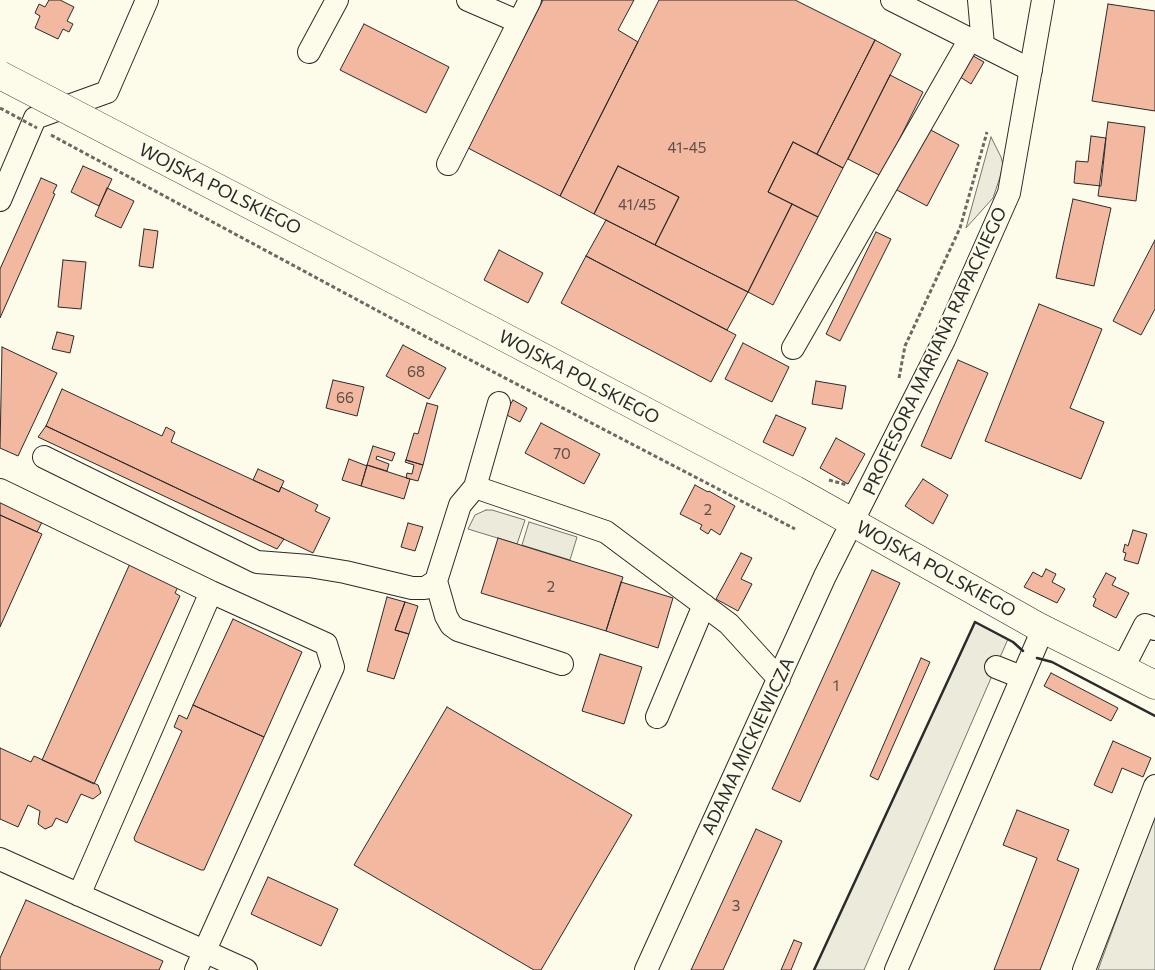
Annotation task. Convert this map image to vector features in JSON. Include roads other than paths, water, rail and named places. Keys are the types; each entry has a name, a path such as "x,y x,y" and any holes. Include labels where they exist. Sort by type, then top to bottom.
{"main road":[{"name":"WOJSKA POLSKIEGO","path":"0,75 795,490 1042,629 1155,685"}],"street":[{"path":"0,200 36,123 107,92 148,0"},
{"path":"309,52 337,0"},
{"path":"468,0 519,22"},
{"path":"448,164 530,0"},
{"path":"892,0 1031,70"},
{"path":"793,348 976,42 979,0"},
{"name":"PROFESORA MARIANA RAPACKIEGO","path":"853,523 944,340 1009,192 1043,0"},
{"path":"499,403 475,487 460,505 436,581 446,616 451,625 458,630 562,664"},
{"path":"44,457 257,562 345,572 412,588 425,588 436,581"},
{"path":"475,487 606,532 729,624 779,679"},
{"path":"0,490 211,592 326,644 333,667 201,961"},
{"name":"ADAMA MICKIEWICZA","path":"646,970 826,576 853,523"},
{"path":"79,895 211,592"},
{"path":"657,717 704,605"},
{"path":"1123,668 1145,626 1155,629"},
{"path":"896,970 1042,629"},
{"path":"996,667 1021,677"},
{"path":"1084,970 1155,786"},
{"path":"0,859 79,895 201,961 246,970"}]}
